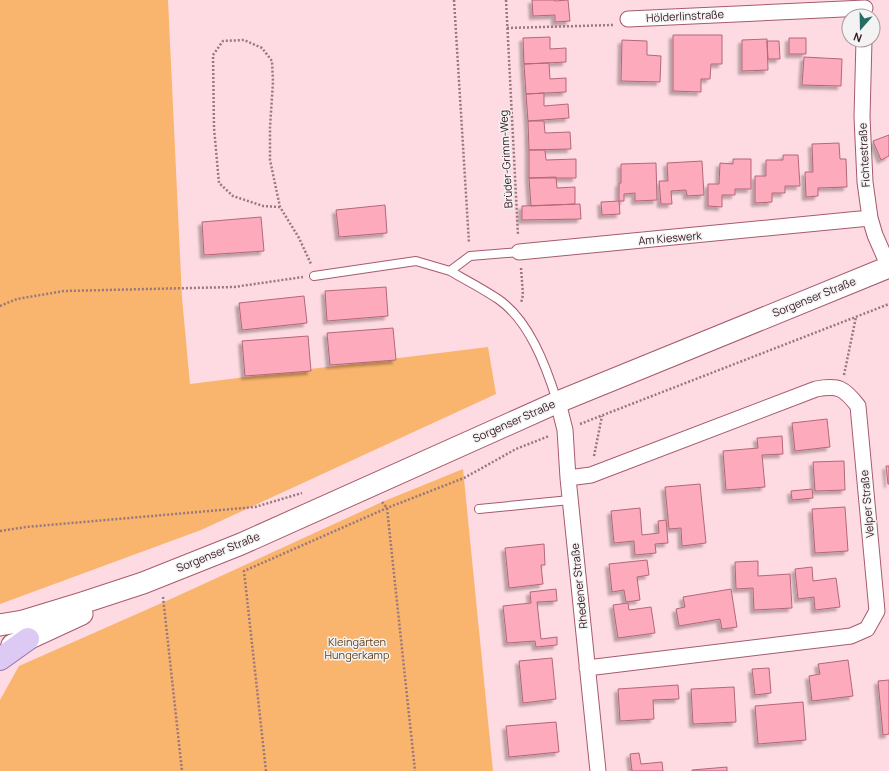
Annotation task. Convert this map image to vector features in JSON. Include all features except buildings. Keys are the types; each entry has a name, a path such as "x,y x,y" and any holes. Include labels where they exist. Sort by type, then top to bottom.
{"main road":[{"name":"Sorgenser Straße","path":"152,579 242,544 558,402 889,267"},
{"path":"0,625 52,612 152,579"},
{"path":"0,648 28,639 152,579"},
{"path":"0,659 28,639"}],"street":[{"name":"Hölderlinstraße","path":"628,19 841,9"},
{"name":"Fichtestraße","path":"864,48 862,117 865,182 870,218 875,235 889,267"},
{"name":"Am Kieswerk","path":"519,252 870,218"},
{"path":"568,478 591,475 816,389 828,387 842,389"},
{"name":"Velper Straße","path":"587,668 851,636 867,629 877,611 858,406 842,389"},
{"name":"Rhedener Straße","path":"558,402 565,430 570,500 598,771"}],"lane":[{"name":"Am Kieswerk","path":"470,256 519,252"},
{"path":"450,270 470,256"},
{"path":"314,276 416,261 450,270 499,299 518,317 539,351 558,402"},
{"path":"479,509 570,500"}],"path":[{"path":"454,0 470,256"},
{"name":"Brüder-Grimm-Weg","path":"506,0 519,252 523,295 518,317"},
{"path":"507,28 613,25 628,19"},
{"path":"0,306 17,299 64,291 234,287 314,276 310,262 299,238 280,207 270,160 270,127 273,82 272,62 262,48 244,40 223,41 213,55 214,128 220,183 233,196 263,206 280,207"},
{"path":"266,771 244,571 387,508 464,478 516,449 889,304"},
{"path":"842,389 856,317"},
{"path":"591,475 602,416"},
{"path":"374,485 382,502 387,508 415,771"},
{"path":"0,531 26,527 255,507"},
{"path":"152,579 182,771"}],"green space":[{"path":"0,0 168,0 182,298 190,384 488,347 496,394 201,530 0,604"},
{"name":"Kleingärten Hungerkamp","path":"463,469 493,771 0,771 0,700 19,666 173,598 382,502"}]}
